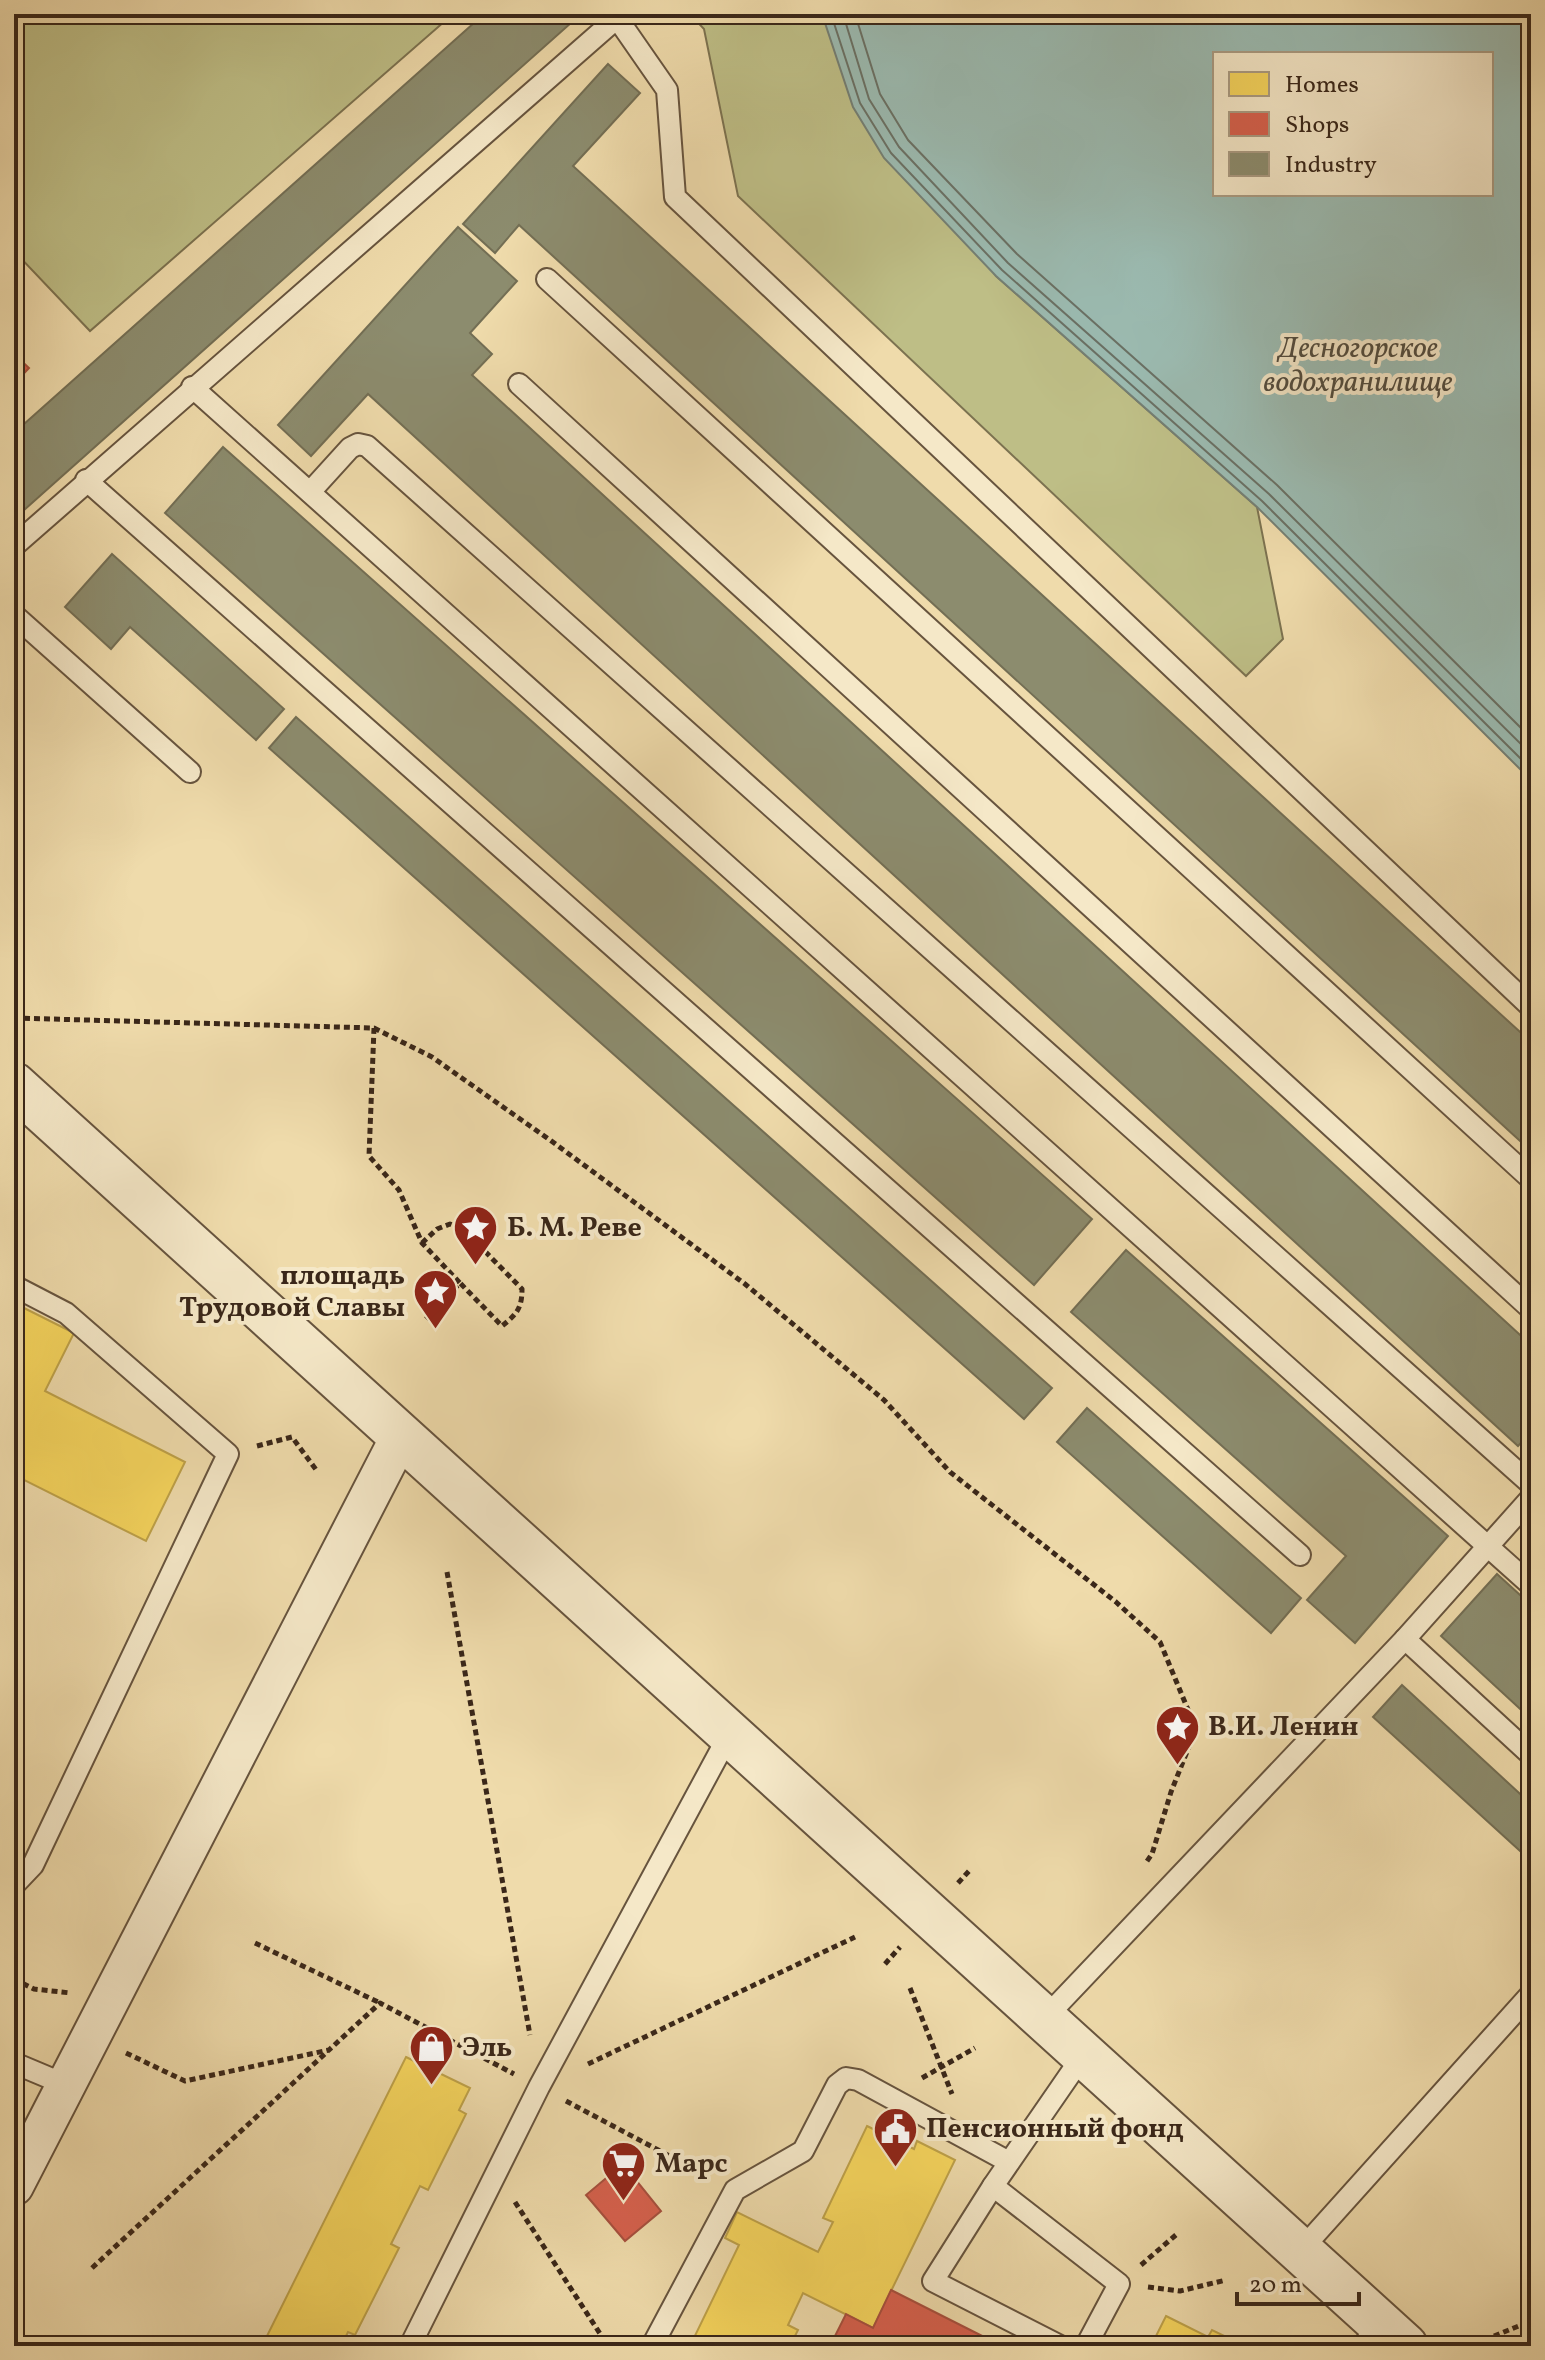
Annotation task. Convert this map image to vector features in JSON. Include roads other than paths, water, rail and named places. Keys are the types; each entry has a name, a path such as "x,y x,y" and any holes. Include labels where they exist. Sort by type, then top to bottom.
{"street":[{"path":"14,1085 1301,2250 1382,2337"},
{"path":"14,2186 401,1435"}],"lane":[{"path":"14,546 617,18 667,90 675,197 1531,1007"},
{"path":"547,279 1531,1179"},
{"path":"519,384 1531,1309"},
{"path":"192,387 1531,1585"},
{"path":"310,492 350,448 358,444 367,446 1531,1484"},
{"path":"86,480 1300,1555"},
{"path":"14,615 190,772"},
{"path":"14,1286 66,1313 228,1454 33,1865 14,1885"},
{"path":"1044,2019 1405,1639 1531,1498"},
{"path":"1405,1639 1531,1755"},
{"path":"410,2346 539,2087 730,1733"},
{"path":"1301,2250 1531,1994"},
{"path":"1060,2346 933,2281 993,2186 1084,2054"},
{"path":"14,2063 64,2084"},
{"path":"652,2346 735,2190 803,2151 837,2085 846,2078 858,2080 1009,2162"},
{"path":"993,2186 1119,2284 1086,2346"}],"water":[{"name":"Десногорское водохранилище","path":"822,14 1531,14 1531,780 1257,507 996,276 884,158 853,107"}],"place":[{"name":"Б. М. Реве","path":"476,1267"},
{"name":"площадь Трудовой Славы","path":"436,1331"},
{"name":"В.И. Ленин","path":"1177,1766"},
{"name":"Эль","path":"431,2087"},
{"name":"Пенсионный фонд","path":"895,2168"},
{"name":"Марс","path":"624,2203"}]}
